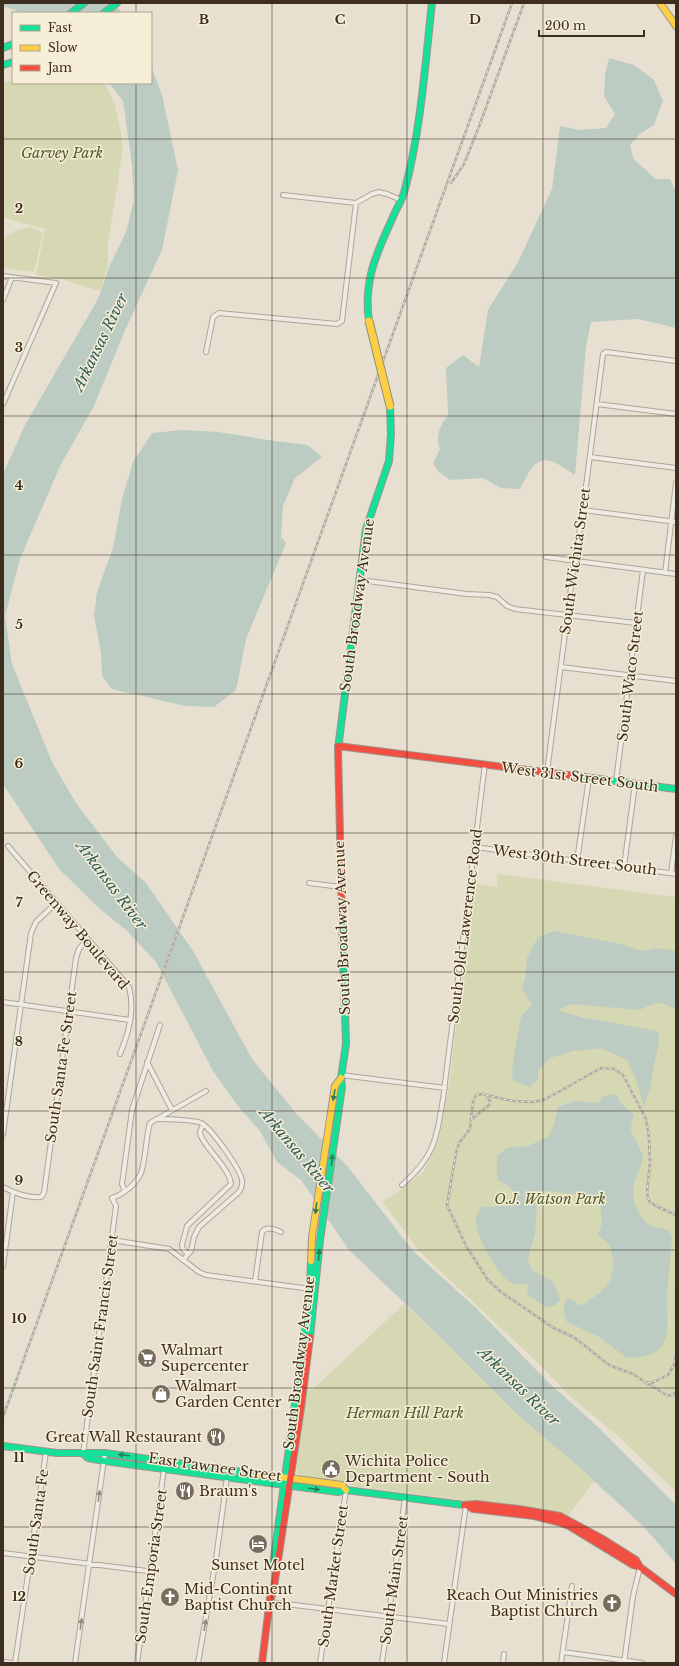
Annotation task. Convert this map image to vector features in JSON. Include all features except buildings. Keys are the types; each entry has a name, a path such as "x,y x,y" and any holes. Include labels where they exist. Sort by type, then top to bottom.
{"main road":[{"path":"71,12 84,3"},
{"path":"105,12 117,3"},
{"name":"South Broadway Avenue","path":"262,1663 270,1602 270,1585 288,1477 293,1426 342,1087 341,1076 346,1044 338,791 338,746 368,520 388,461 392,429 390,406 367,313 367,297 370,273 379,248 406,189 412,157 432,3"},
{"path":"660,3 676,26"},
{"name":"West 31st Street South","path":"338,746 676,789"},
{"name":"South Broadway Avenue","path":"313,1289 312,1237 335,1086 341,1076"},
{"name":"East Pawnee Street","path":"3,1446 46,1452 82,1454 88,1452 105,1453 342,1485 346,1490"},
{"name":"East Pawnee Street","path":"82,1454 88,1458 104,1461 164,1468 286,1486 338,1492 346,1490 466,1505 483,1504 560,1516 636,1560 640,1567 676,1594"}],"street":[{"path":"283,195 356,203 372,194 379,192 401,200"},
{"path":"206,352 213,317 219,313 341,323 344,319 356,203"},
{"path":"3,276 56,283 3,404"},
{"path":"3,300 12,277"},
{"name":"South Wichita Street","path":"547,772 574,561 583,510 603,356 606,352 676,361"},
{"path":"597,404 676,414"},
{"path":"590,457 676,468"},
{"path":"665,573 674,521 676,483"},
{"path":"583,510 674,521"},
{"path":"546,557 676,574"},
{"name":"South Waco Street","path":"616,781 644,570"},
{"path":"360,580 497,597 507,606 515,609 636,623"},
{"path":"561,667 676,681"},
{"name":"South Old Lawerence Road","path":"402,1185 427,1159 436,1141 445,1088 484,764"},
{"path":"577,861 589,778"},
{"path":"624,867 635,784"},
{"path":"674,873 676,836"},
{"name":"Greenway Boulevard","path":"8,846 129,987 132,1004 128,1035 120,1054"},
{"name":"West 30th Street South","path":"475,847 674,873"},
{"path":"308,883 341,887"},
{"path":"3,1134 31,933 36,922 56,903"},
{"name":"South Santa Fe Street","path":"13,1192 41,1197 44,1193 76,958 79,949 88,939"},
{"path":"3,1002 130,1020"},
{"path":"160,1025 132,1110 122,1184 125,1191 140,1175 150,1123 206,1091"},
{"path":"147,1062 172,1110"},
{"path":"341,1076 445,1088"},
{"path":"156,1119 190,1120 198,1121 203,1124 217,1138 229,1156 238,1171 242,1183 239,1192 199,1227 194,1237 191,1251 183,1260"},
{"path":"188,1254 182,1247 186,1228 231,1184 225,1170 201,1137 203,1124"},
{"path":"3,1187 13,1192 3,1266"},
{"name":"South Saint Francis Street","path":"82,1454 116,1206 112,1198 119,1196 125,1191"},
{"path":"255,1281 263,1230 272,1229 281,1232"},
{"path":"112,1240 170,1250 199,1272 206,1275 313,1289"},
{"name":"South Santa Fe","path":"14,1663 46,1452"},
{"path":"75,1663 105,1453"},
{"name":"South Emporia Street","path":"137,1663 152,1572 164,1468"},
{"path":"198,1663 216,1559 227,1477"},
{"name":"South Market Street","path":"320,1663 346,1490"},
{"name":"South Main Street","path":"382,1663 405,1498"},
{"path":"444,1663 466,1505"},
{"path":"3,1553 152,1572"},
{"path":"624,1662 633,1596 640,1567"},
{"path":"561,1663 572,1586"},
{"path":"270,1602 449,1624"},
{"path":"563,1652 624,1662 642,1663"},
{"path":"503,1663 504,1654"},
{"path":"3,1662 14,1663"}],"green space":[{"name":"Garvey Park","path":"12,81 12,84 105,84 114,101 123,149 108,242 108,265 100,291 61,279 36,275 45,229 3,217 3,83"},
{"path":"29,227 43,233 34,272 3,268 3,240 14,231"},
{"name":"O.J. Watson Park","path":"498,874 676,897 676,1492 617,1435 572,1398 541,1366 420,1252 383,1202 405,1187 424,1171 439,1140 449,1085 473,883 497,887"},
{"name":"Herman Hill Park","path":"404,1304 594,1481 567,1517 533,1509 353,1486 341,1482 299,1475 296,1471 306,1390 312,1390"}],"water":[{"path":"3,3 113,3 122,12 20,12 3,6"},
{"path":"609,58 634,65 654,80 663,101 654,125 640,134 630,145 633,158 656,179 670,179 676,193 676,328 638,319 591,322 586,347 575,475 556,463 542,461 537,463 531,469 520,489 501,488 483,478 450,480 439,472 433,463 440,449 438,440 439,431 448,416 446,368 463,355 479,367 488,310 518,262 552,189 560,126 580,130 606,128 615,114 604,96 605,75"},
{"name":"Arkansas River","path":"152,69 162,95 178,170 162,250 126,328 93,408 61,464 20,559 5,616 12,664 52,762 76,803 117,857 146,883 193,951 252,1059 295,1112 348,1167 413,1251 476,1308 549,1383 597,1426 676,1505 676,1564 644,1527 578,1466 517,1414 438,1335 349,1250 301,1180 277,1162 260,1131 237,1105 213,1071 156,962 127,931 100,909 59,869 3,784 3,474 25,425 98,299 110,265 126,232 134,200 132,165 123,101 110,84 152,84"},
{"path":"182,430 218,432 307,445 322,457 295,478 283,506 281,537 286,543 246,639 236,690 214,707 185,706 112,689 102,676 101,653 94,616 97,592 113,548 122,499 133,462 152,433"},
{"path":"554,931 621,944 642,951 656,948 676,951 676,1009 662,1003 653,1004 639,1010 572,1004 558,1010 581,1017 658,1031 659,1040 650,1088 644,1107 636,1079 627,1060 601,1048 573,1051 550,1058 539,1070 537,1081 530,1087 518,1083 512,1078 513,1062 521,1017 532,1004 522,989 525,978 527,958 538,937"},
{"path":"616,1094 621,1103 634,1115 631,1131 643,1156 633,1188 633,1197 637,1210 649,1225 668,1230 672,1236 667,1295 667,1333 663,1344 656,1352 642,1357 627,1358 599,1337 567,1322 564,1313 564,1305 567,1299 572,1299 581,1306 600,1293 610,1281 614,1263 610,1245 598,1235 602,1222 600,1205 588,1196 541,1190 537,1204 535,1235 528,1261 532,1270 552,1281 557,1290 560,1300 555,1305 546,1307 527,1295 529,1285 523,1283 519,1285 509,1282 497,1269 481,1240 476,1222 477,1215 482,1207 509,1206 516,1201 514,1193 510,1188 497,1180 497,1156 507,1148 528,1146 548,1137 554,1124 558,1107 574,1101 598,1103 604,1096"}],"railway":[{"path":"3,1417 512,3"},
{"path":"451,183 464,164 524,3"},
{"path":"486,1095 512,1101 532,1102 544,1100 601,1068 614,1069 623,1075 646,1119 649,1138 650,1162 647,1193 649,1201 656,1206 676,1215"},
{"path":"471,1120 489,1105 490,1101 486,1095 476,1095 473,1102 470,1129 459,1143 456,1153 447,1205 466,1246 488,1280 501,1292 552,1327 575,1338 609,1365 633,1374 645,1382 652,1383 668,1375 674,1365 676,1355"},
{"path":"676,1286 676,1322"},
{"path":"645,1382 668,1396 676,1393"}],"traffic: fast":[{"path":"72,12 84,3"},
{"path":"105,12 117,3"},
{"path":"369,321 368,293 373,267 382,242 403,196 415,143 422,97 432,3"},
{"path":"3,48 12,44"},
{"path":"3,65 12,62"},
{"path":"338,749 366,529 389,461 391,434 390,406"},
{"path":"576,776 676,789"},
{"path":"310,1337 320,1240 342,1087 341,1078 346,1044 342,920"},
{"path":"273,1565 309,1302 311,1261"},
{"path":"3,1446 57,1453 105,1453 257,1474"},
{"path":"83,1454 88,1458 104,1461 338,1492 346,1490 464,1505"}],"traffic: slow":[{"path":"660,3 676,26"},
{"path":"369,321 390,406"},
{"path":"311,1261 312,1237 335,1086 341,1078"},
{"path":"257,1474 342,1485 346,1490"}],"traffic: jam":[{"path":"338,746 576,776"},
{"path":"338,749 342,920"},
{"path":"270,1602 274,1587 301,1408 310,1337"},
{"path":"464,1505 476,1504 560,1516 601,1538 636,1560 640,1567"},
{"path":"466,1505 473,1509 534,1516 569,1526 633,1565 640,1567 676,1594"},
{"path":"262,1663 270,1598"}],"place":[{"name":"Walmart Supercenter","path":"147,1358"},
{"name":"Walmart Garden Center","path":"161,1394"},
{"name":"Great Wall Restaurant","path":"216,1437"},
{"name":"Wichita Police Department - South","path":"331,1469"},
{"name":"Braum's","path":"185,1491"},
{"name":"Sunset Motel","path":"258,1544"},
{"name":"Mid-Continent Baptist Church","path":"170,1597"},
{"name":"Reach Out Ministries Baptist Church","path":"612,1603"}]}
